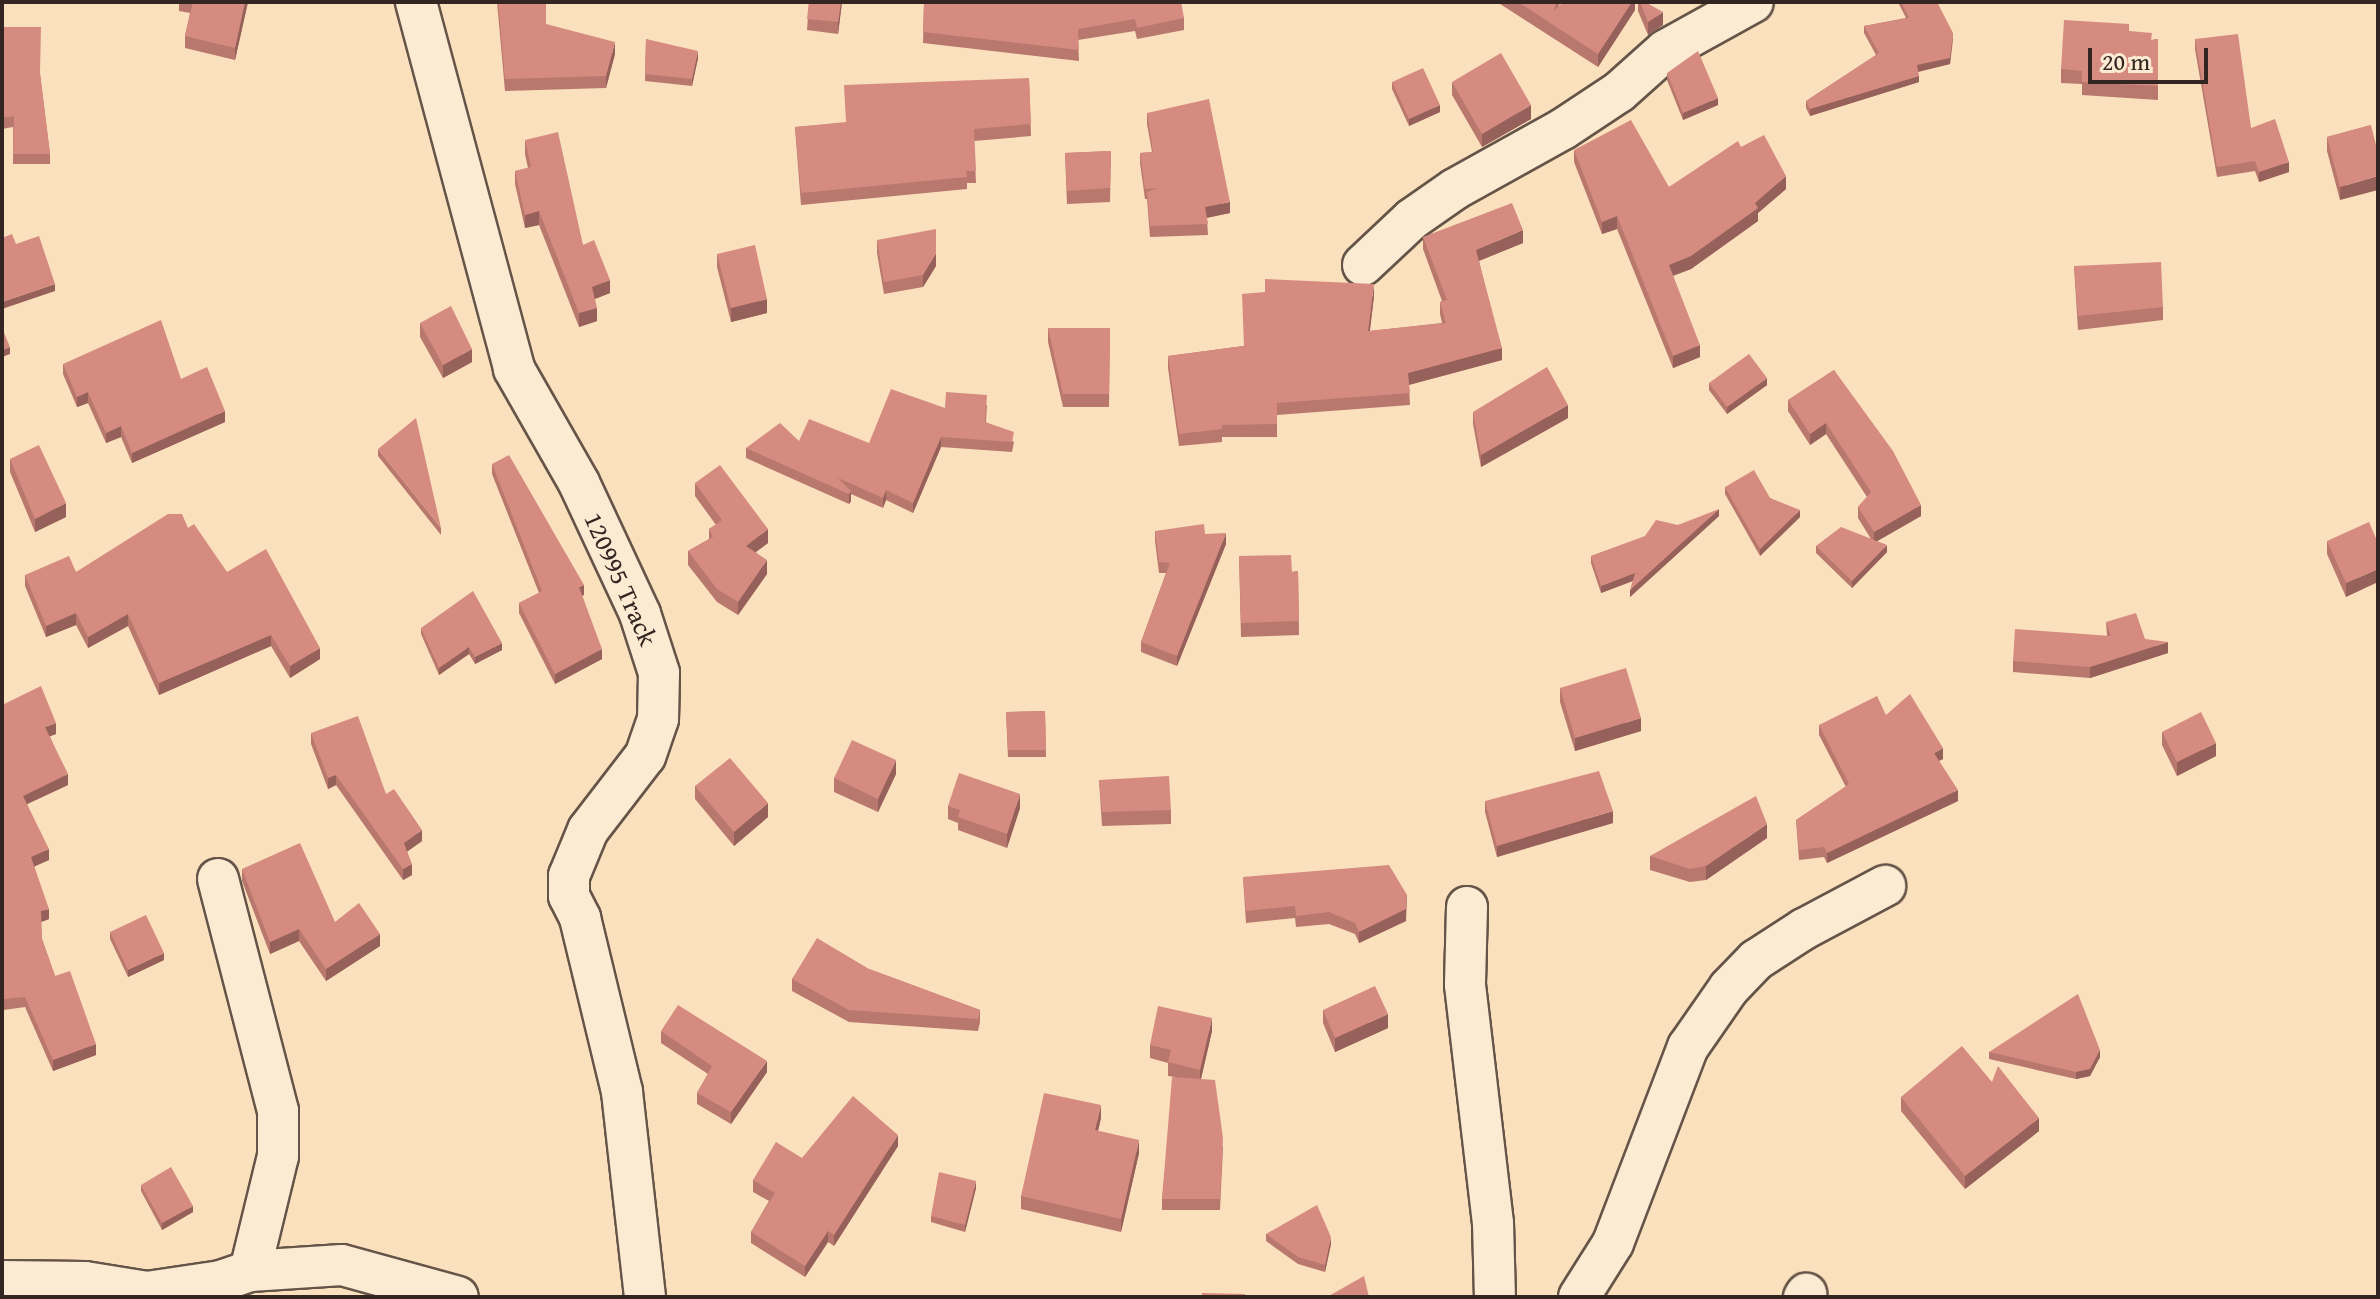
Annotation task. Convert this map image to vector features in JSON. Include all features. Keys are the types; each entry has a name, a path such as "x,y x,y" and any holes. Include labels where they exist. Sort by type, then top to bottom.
{"street":[{"name":"120995 Track","path":"416,2 514,369 579,483 640,614 659,673 658,719 645,756 588,830 569,876 569,896 580,918 622,1092 645,1297"},
{"path":"1363,265 1412,219 1455,189 1563,129 1619,92 1666,50 1753,2"},
{"path":"218,879 278,1111 278,1156 233,1283"},
{"path":"1579,1297 1613,1243 1688,1047 1729,988 1756,960 1792,936 1885,886"},
{"path":"1467,907 1465,985 1493,1223 1495,1297"},
{"path":"2,1281 85,1282 147,1292 233,1283 342,1265 458,1297"}],"building":[{"path":"193,2 245,2 235,48 185,36"},
{"path":"498,2 546,2 546,24 615,42 606,76 505,79"},
{"path":"809,2 841,2 838,22 807,19"},
{"path":"924,2 1181,2 1184,18 1137,28 1135,19 1078,29 1079,50 923,32"},
{"path":"1518,2 1556,2 1554,11 1563,2 1632,2 1598,54"},
{"path":"1640,2 1645,2 1663,12 1648,22"},
{"path":"1901,2 1937,2 1953,33 1950,58 1917,65 1919,76 1810,109 1806,101 1879,53 1864,26 1909,18"},
{"path":"2064,20 2129,24 2129,31 2152,33 2151,40 2158,39 2158,86 2082,82 2082,71 2061,69"},
{"path":"2,27 41,27 40,73 50,154 13,154 14,116 2,118"},
{"path":"2238,34 2251,128 2275,119 2289,162 2259,172 2255,161 2217,167 2195,39"},
{"path":"646,39 698,51 692,79 645,74"},
{"path":"1698,51 1718,98 1683,113 1667,73"},
{"path":"1501,53 1531,105 1482,134 1452,82"},
{"path":"1423,68 1440,105 1409,119 1392,82"},
{"path":"1029,78 1031,124 974,129 976,171 966,171 967,177 801,193 795,127 846,122 844,85"},
{"path":"1209,99 1230,202 1205,207 1208,224 1150,226 1147,192 1158,188 1145,189 1140,153 1153,152 1147,113"},
{"path":"1631,120 1669,187 1738,141 1741,147 1764,135 1786,176 1755,203 1758,208 1691,256 1669,265 1700,345 1673,356 1617,216 1602,222 1574,150"},
{"path":"2371,125 2378,153 2378,176 2340,187 2327,137"},
{"path":"558,132 583,245 594,240 610,280 592,287 597,308 579,313 539,211 525,215 515,171 531,167 525,140"},
{"path":"1111,151 1110,188 1067,191 1065,153"},
{"path":"1512,203 1523,230 1476,250 1502,348 1408,373 1410,393 1277,403 1277,424 1222,425 1222,429 1179,434 1168,356 1244,346 1242,294 1265,292 1265,279 1374,284 1368,331 1446,323 1440,302 1447,300 1423,237"},
{"path":"936,229 936,253 923,275 884,282 877,240"},
{"path":"12,234 16,244 39,236 55,284 2,302 2,238"},
{"path":"755,245 767,299 731,308 717,254"},
{"path":"2161,262 2163,307 2078,316 2074,266"},
{"path":"451,306 472,349 443,365 420,323"},
{"path":"161,320 181,379 207,367 225,411 132,453 121,426 106,433 88,392 77,397 63,364"},
{"path":"2,328 10,347 2,350"},
{"path":"1048,328 1110,328 1109,394 1063,394"},
{"path":"1749,354 1767,378 1727,407 1709,383"},
{"path":"1547,367 1568,405 1481,455 1473,412"},
{"path":"1834,370 1893,451 1921,505 1874,532 1858,507 1871,492 1826,423 1810,434 1788,400"},
{"path":"891,389 945,408 946,392 987,395 985,422 1014,432 1012,442 941,437 913,503 886,490 883,498 838,478 851,491 849,494 746,448 780,423 799,441 809,419 869,443"},
{"path":"416,418 441,528 378,449"},
{"path":"39,445 66,503 35,519 10,459"},
{"path":"509,455 584,585 579,587 602,649 555,674 519,603 542,591 492,464"},
{"path":"720,465 768,529 746,546 767,560 738,602 717,589 688,551 713,537 709,529 722,520 695,483"},
{"path":"1754,470 1770,498 1800,510 1760,549 1725,487"},
{"path":"1719,509 1630,590 1635,573 1601,586 1591,556 1645,536 1656,520 1678,525"},
{"path":"168,514 182,514 188,528 194,524 227,572 266,549 320,648 290,666 271,635 159,683 128,614 88,637 76,613 46,626 25,575 69,556 76,572"},
{"path":"2369,522 2378,543 2378,569 2346,583 2327,541"},
{"path":"1204,524 1205,534 1226,533 1177,656 1141,642 1170,563 1159,562 1155,531"},
{"path":"1841,527 1887,545 1852,581 1816,546"},
{"path":"1291,555 1292,572 1298,571 1299,621 1241,623 1239,556"},
{"path":"473,591 502,643 475,657 469,647 439,668 421,628"},
{"path":"2136,613 2145,639 2168,642 2090,667 2013,661 2015,629 2111,636 2106,622"},
{"path":"1626,668 1641,718 1575,738 1560,688"},
{"path":"41,686 56,723 45,727 68,774 23,796 49,849 31,857 49,909 41,911 42,939 55,976 70,971 96,1044 53,1060 25,997 4,999 2,989 2,705"},
{"path":"1910,694 1943,748 1934,753 1958,790 1827,853 1824,847 1799,850 1796,820 1849,784 1819,725 1877,696 1886,715"},
{"path":"1045,711 1046,750 1008,750 1006,712"},
{"path":"2201,712 2216,743 2177,762 2162,732"},
{"path":"358,716 386,794 394,789 422,830 404,843 412,864 403,869 336,775 328,778 311,733"},
{"path":"852,740 896,760 878,799 834,778"},
{"path":"730,758 768,803 734,832 695,786"},
{"path":"1599,771 1613,811 1497,846 1485,801"},
{"path":"959,773 1020,794 1007,834 958,817 960,810 948,806"},
{"path":"1169,776 1171,810 1102,812 1099,780"},
{"path":"1756,796 1767,824 1706,866 1690,869 1650,856"},
{"path":"300,843 335,922 359,903 380,934 326,969 299,929 270,942 242,869"},
{"path":"1389,865 1407,895 1406,909 1359,932 1355,923 1329,912 1296,916 1295,906 1246,911 1243,877"},
{"path":"146,915 164,953 128,970 110,932"},
{"path":"817,938 869,969 980,1010 978,1019 849,1010 792,979"},
{"path":"1375,986 1388,1014 1335,1038 1323,1010"},
{"path":"2078,994 2100,1050 2090,1069 2076,1072 1989,1052"},
{"path":"678,1005 767,1061 731,1112 697,1093 712,1066 661,1031"},
{"path":"1158,1006 1212,1018 1200,1070 1168,1062 1171,1050 1150,1045"},
{"path":"1962,1046 1992,1082 1998,1066 2039,1118 1965,1176 1901,1097"},
{"path":"1172,1077 1215,1080 1223,1138 1220,1199 1162,1199"},
{"path":"1044,1093 1101,1105 1095,1130 1139,1140 1121,1219 1021,1196"},
{"path":"853,1096 898,1135 834,1235 828,1231 805,1266 751,1232 775,1193 753,1180 776,1142 802,1158"},
{"path":"171,1167 193,1206 162,1223 141,1185"},
{"path":"939,1172 976,1181 965,1225 931,1216"},
{"path":"1317,1205 1331,1237 1325,1265 1298,1257 1266,1234"},
{"path":"1364,1276 1369,1297 1327,1297"},
{"path":"1202,1293 1245,1294 1245,1297 1202,1297"}]}
